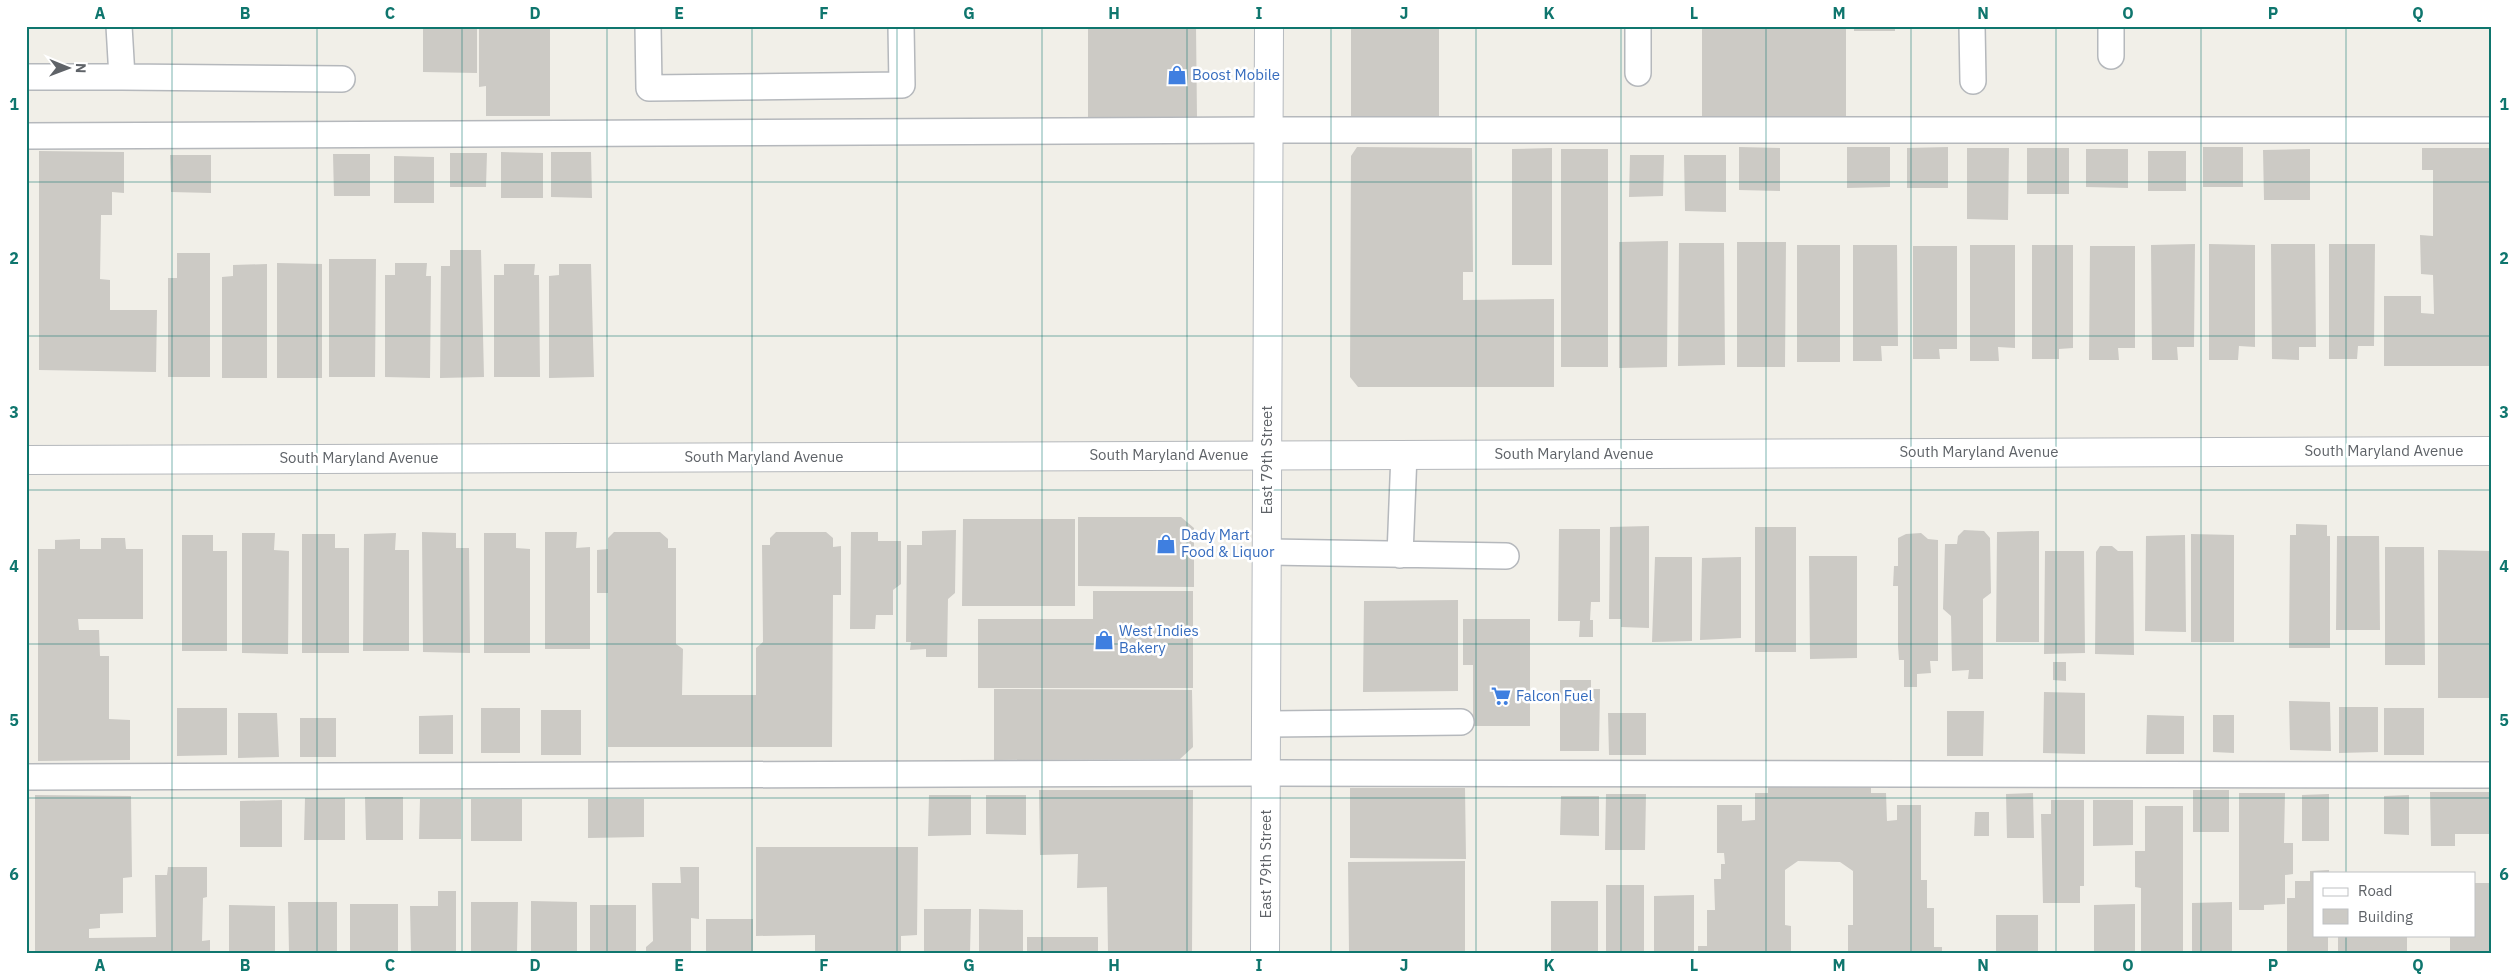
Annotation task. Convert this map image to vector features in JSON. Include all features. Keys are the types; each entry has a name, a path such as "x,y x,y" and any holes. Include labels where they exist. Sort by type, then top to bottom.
{"street":[{"name":"East 79th Street","path":"1265,953 1269,26"},
{"name":"South Maryland Avenue","path":"26,460 2492,451"}],"lane":[{"path":"120,26 122,77"},
{"path":"648,26 649,88 902,86 901,26"},
{"path":"1638,26 1638,73"},
{"path":"1972,26 1972,81"},
{"path":"2111,26 2111,56"},
{"path":"26,77 342,79"},
{"path":"26,136 1269,130 2492,130"},
{"path":"1400,555 1404,454"},
{"path":"1267,552 1506,556"},
{"path":"1266,724 1461,722"},
{"path":"26,777 1266,773 2492,775"}],"building":[{"path":"423,26 477,26 477,73 423,72"},
{"path":"479,26 550,26 550,116 486,116 486,86 479,87"},
{"path":"1088,26 1196,26 1197,118 1088,118"},
{"path":"1351,26 1439,26 1439,117 1351,117"},
{"path":"1702,26 1846,26 1846,117 1702,118"},
{"path":"1854,26 1895,26 1895,31 1854,31"},
{"path":"1357,147 1472,148 1473,272 1463,272 1463,300 1554,299 1554,387 1358,387 1350,377 1351,156"},
{"path":"1739,147 1780,148 1780,191 1739,190"},
{"path":"1847,147 1890,147 1890,187 1847,188"},
{"path":"1948,147 1948,188 1907,188 1907,148"},
{"path":"2203,147 2243,147 2243,187 2203,187"},
{"path":"1552,148 1552,265 1512,265 1512,149"},
{"path":"1967,148 2009,148 2008,220 1967,219"},
{"path":"2027,148 2069,148 2069,194 2027,194"},
{"path":"2422,148 2492,148 2492,366 2384,366 2384,296 2421,296 2421,313 2434,314 2433,275 2421,274 2420,235 2433,236 2433,170 2422,170"},
{"path":"1561,149 1608,149 1608,367 1561,367"},
{"path":"2086,149 2128,149 2128,188 2086,187"},
{"path":"2310,149 2310,200 2264,200 2263,150"},
{"path":"39,151 124,152 124,193 112,192 112,215 101,215 100,279 110,280 110,310 157,310 156,372 39,370"},
{"path":"2148,151 2186,151 2186,191 2148,191"},
{"path":"501,152 543,153 543,198 501,198"},
{"path":"551,152 591,152 592,198 551,197"},
{"path":"450,153 487,153 486,187 450,187"},
{"path":"333,154 370,154 370,196 334,196"},
{"path":"170,155 211,155 211,193 171,192"},
{"path":"1630,155 1664,155 1663,196 1629,197"},
{"path":"1684,155 1726,155 1726,212 1685,211"},
{"path":"394,156 434,157 434,203 394,203"},
{"path":"1668,241 1667,367 1619,368 1619,242"},
{"path":"1737,242 1786,242 1785,367 1737,367"},
{"path":"1679,243 1724,243 1725,365 1678,366"},
{"path":"2195,244 2194,347 2177,347 2178,360 2152,360 2151,245"},
{"path":"2209,244 2255,245 2255,347 2239,346 2238,360 2209,360"},
{"path":"2271,244 2315,244 2316,347 2299,347 2299,360 2272,359"},
{"path":"2329,244 2375,244 2374,346 2358,346 2357,359 2329,359"},
{"path":"1797,245 1840,245 1840,362 1797,362"},
{"path":"1853,245 1897,245 1898,346 1881,346 1882,361 1853,361"},
{"path":"1970,245 2015,245 2015,348 1998,347 1999,361 1970,361"},
{"path":"2032,245 2073,245 2073,348 2059,349 2059,359 2032,359"},
{"path":"1913,246 1957,246 1957,349 1939,349 1940,359 1913,359"},
{"path":"2090,246 2135,246 2135,348 2118,348 2119,360 2089,360"},
{"path":"450,250 481,250 484,377 440,378 441,266 450,266"},
{"path":"177,253 210,253 210,377 168,377 168,278 177,278"},
{"path":"329,259 376,259 375,377 329,377"},
{"path":"277,263 322,264 322,378 277,378"},
{"path":"395,263 427,263 426,276 431,276 430,378 385,377 385,275 395,275"},
{"path":"267,264 267,378 222,378 222,277 233,276 233,265"},
{"path":"504,264 535,264 534,275 539,275 540,377 494,377 494,275 504,275"},
{"path":"559,264 591,264 594,377 549,378 549,276 559,275"},
{"path":"1078,517 1181,517 1194,528 1194,587 1078,586"},
{"path":"963,519 1075,519 1075,606 962,606"},
{"path":"2296,524 2327,525 2327,536 2330,536 2330,648 2289,648 2290,535 2296,535"},
{"path":"1649,526 1649,628 1621,627 1621,619 1609,619 1610,527"},
{"path":"1755,527 1796,527 1796,652 1755,652"},
{"path":"1559,529 1600,529 1600,602 1591,602 1590,620 1593,620 1593,637 1579,637 1580,621 1558,621"},
{"path":"956,530 955,593 948,599 947,657 926,657 926,649 910,650 911,642 906,642 907,545 922,545 922,531"},
{"path":"1964,530 1984,531 1990,538 1991,593 1983,599 1983,679 1968,679 1969,670 1952,671 1951,616 1943,609 1945,544 1957,544 1958,536"},
{"path":"2039,531 2039,642 1996,642 1997,532"},
{"path":"422,532 456,533 456,548 469,548 470,653 423,652"},
{"path":"545,532 577,532 576,548 590,547 590,649 545,649"},
{"path":"614,532 660,532 668,539 668,548 676,548 676,644 683,649 682,695 756,695 756,648 763,642 762,545 770,545 770,538 776,532 826,532 833,538 833,547 841,546 841,595 833,595 832,747 608,747 608,593 597,593 597,550 608,549 608,538"},
{"path":"851,532 878,532 878,541 901,541 901,584 893,590 893,615 876,615 875,629 850,629"},
{"path":"242,533 275,533 274,550 289,551 288,654 242,653"},
{"path":"396,533 395,550 409,550 409,651 363,651 364,534"},
{"path":"484,533 516,533 516,548 530,549 530,653 484,653"},
{"path":"1921,533 1928,539 1938,540 1938,661 1930,661 1931,673 1917,674 1917,687 1904,687 1904,660 1899,660 1898,586 1893,586 1894,566 1898,566 1898,538 1906,534"},
{"path":"302,534 335,534 335,548 349,548 349,653 302,653"},
{"path":"2191,534 2234,535 2234,642 2191,642"},
{"path":"182,535 213,535 213,551 227,551 227,651 182,651"},
{"path":"2185,535 2186,632 2145,631 2146,536"},
{"path":"2337,536 2379,536 2380,630 2336,630"},
{"path":"101,538 125,538 126,549 143,549 143,619 78,619 79,630 99,630 100,656 109,656 109,719 130,720 130,760 38,761 38,549 55,549 55,540 80,539 80,549 101,549"},
{"path":"2100,546 2112,546 2118,551 2133,551 2134,655 2095,654 2096,552"},
{"path":"2385,547 2424,547 2425,665 2385,665"},
{"path":"2438,550 2492,551 2492,698 2438,698"},
{"path":"2045,551 2084,551 2085,653 2044,654"},
{"path":"1809,556 1857,556 1857,658 1810,659"},
{"path":"1655,557 1692,557 1692,641 1652,642"},
{"path":"1741,557 1741,638 1700,640 1702,558"},
{"path":"1093,591 1193,591 1193,688 978,688 978,619 1093,619"},
{"path":"1458,600 1458,691 1363,692 1364,601"},
{"name":"Falcon Fuel","path":"1463,619 1530,619 1530,726 1473,726 1473,665 1463,665"},
{"path":"2053,662 2066,662 2066,681 2053,680"},
{"path":"1560,680 1591,680 1591,689 1600,689 1599,751 1560,751"},
{"path":"994,689 1192,690 1193,747 1180,759 994,760"},
{"path":"2044,692 2085,693 2085,754 2043,753"},
{"path":"2289,701 2330,702 2331,751 2290,750"},
{"path":"2339,707 2378,707 2378,752 2339,753"},
{"path":"177,708 227,708 227,755 177,756"},
{"path":"481,708 520,708 520,753 481,753"},
{"path":"2384,708 2424,708 2424,755 2384,755"},
{"path":"541,710 581,710 581,755 541,755"},
{"path":"1947,711 1984,711 1983,756 1947,756"},
{"path":"238,713 277,713 279,757 238,758"},
{"path":"1608,713 1646,713 1646,755 1609,755"},
{"path":"453,715 453,754 419,754 419,716"},
{"path":"2147,715 2184,716 2184,754 2146,754"},
{"path":"2213,715 2234,715 2234,753 2213,752"},
{"path":"300,718 336,718 336,757 300,757"},
{"path":"1768,787 1871,787 1871,793 1886,793 1887,821 1897,820 1897,805 1921,805 1921,880 1927,880 1927,908 1934,908 1934,947 1942,947 1942,953 1848,953 1848,925 1853,925 1853,871 1840,862 1798,861 1785,870 1785,925 1791,926 1791,953 1698,953 1698,946 1707,946 1707,910 1715,910 1714,879 1721,879 1721,864 1725,864 1724,853 1717,853 1717,805 1742,805 1742,821 1755,820 1755,793 1768,793"},
{"path":"1350,788 1465,788 1466,859 1350,858"},
{"path":"1039,790 1193,790 1192,953 1108,953 1107,887 1077,888 1078,854 1040,855"},
{"path":"2193,790 2229,790 2229,832 2193,832"},
{"path":"2430,792 2492,792 2492,834 2455,834 2455,846 2431,846"},
{"path":"2033,793 2034,838 2007,838 2006,794"},
{"path":"2239,793 2285,793 2284,843 2293,843 2293,874 2285,875 2285,904 2264,905 2264,910 2239,910"},
{"path":"1606,794 1646,794 1645,850 1605,850"},
{"path":"2329,794 2329,841 2302,841 2302,795"},
{"path":"35,795 131,796 132,877 123,878 123,913 100,914 100,928 89,929 89,938 156,937 155,875 167,875 168,867 207,867 207,897 203,898 202,941 210,940 210,953 35,953"},
{"path":"929,795 971,795 971,835 928,836"},
{"path":"986,795 1026,795 1026,835 986,834"},
{"path":"2409,795 2409,835 2384,834 2384,796"},
{"path":"1561,796 1599,796 1599,836 1560,835"},
{"path":"365,797 403,797 403,840 366,840"},
{"path":"305,798 345,798 345,840 304,840"},
{"path":"420,799 461,799 461,839 419,839"},
{"path":"471,799 522,799 522,841 471,841"},
{"path":"588,799 644,799 644,837 588,838"},
{"path":"282,800 282,847 240,847 240,801"},
{"path":"2051,800 2084,800 2084,886 2080,886 2080,903 2043,903 2041,814 2051,814"},
{"path":"2093,800 2133,800 2133,845 2093,846"},
{"path":"2145,806 2183,806 2183,953 2141,953 2141,888 2135,887 2135,851 2145,851"},
{"path":"1975,812 1989,812 1989,836 1974,836"},
{"path":"756,847 918,847 917,935 901,936 901,953 815,953 815,935 756,936"},
{"path":"1465,861 1465,953 1349,953 1348,862"},
{"path":"680,867 699,867 699,919 691,918 691,953 646,953 646,947 653,941 652,883 681,883"},
{"path":"2329,870 2329,872 2313,872 2313,936 2328,936 2328,953 2287,953 2287,898 2295,898 2295,881 2310,881 2310,871"},
{"path":"2476,883 2492,883 2492,953 2450,953 2450,936 2476,936"},
{"path":"1606,885 1644,885 1644,953 1606,953"},
{"path":"438,891 456,891 456,953 411,953 410,906 438,906"},
{"path":"1694,895 1694,953 1654,953 1654,896"},
{"path":"531,901 577,902 577,953 531,953"},
{"path":"1551,901 1598,901 1598,953 1551,953"},
{"path":"288,902 337,902 337,953 289,953"},
{"path":"471,902 518,902 517,953 471,953"},
{"path":"2232,902 2232,953 2192,953 2192,903"},
{"path":"350,904 398,904 398,953 350,953"},
{"path":"2135,904 2135,953 2094,953 2094,905"},
{"path":"229,905 275,906 275,953 229,953"},
{"path":"590,905 636,905 636,953 590,953"},
{"path":"924,909 971,909 970,953 924,953"},
{"path":"979,909 1023,910 1023,953 979,953"},
{"path":"1996,915 2038,915 2038,953 1996,953"},
{"path":"706,919 753,919 753,953 706,953"},
{"path":"2338,936 2407,936 2407,953 2338,953"},
{"path":"1027,937 1098,937 1098,953 1027,953"}],"place":[{"name":"Boost Mobile","path":"1177,75"},
{"name":"Dady Mart Food & Liquor","path":"1166,544"},
{"name":"West Indies Bakery","path":"1104,640"},
{"name":"Falcon Fuel","path":"1501,696"}]}
